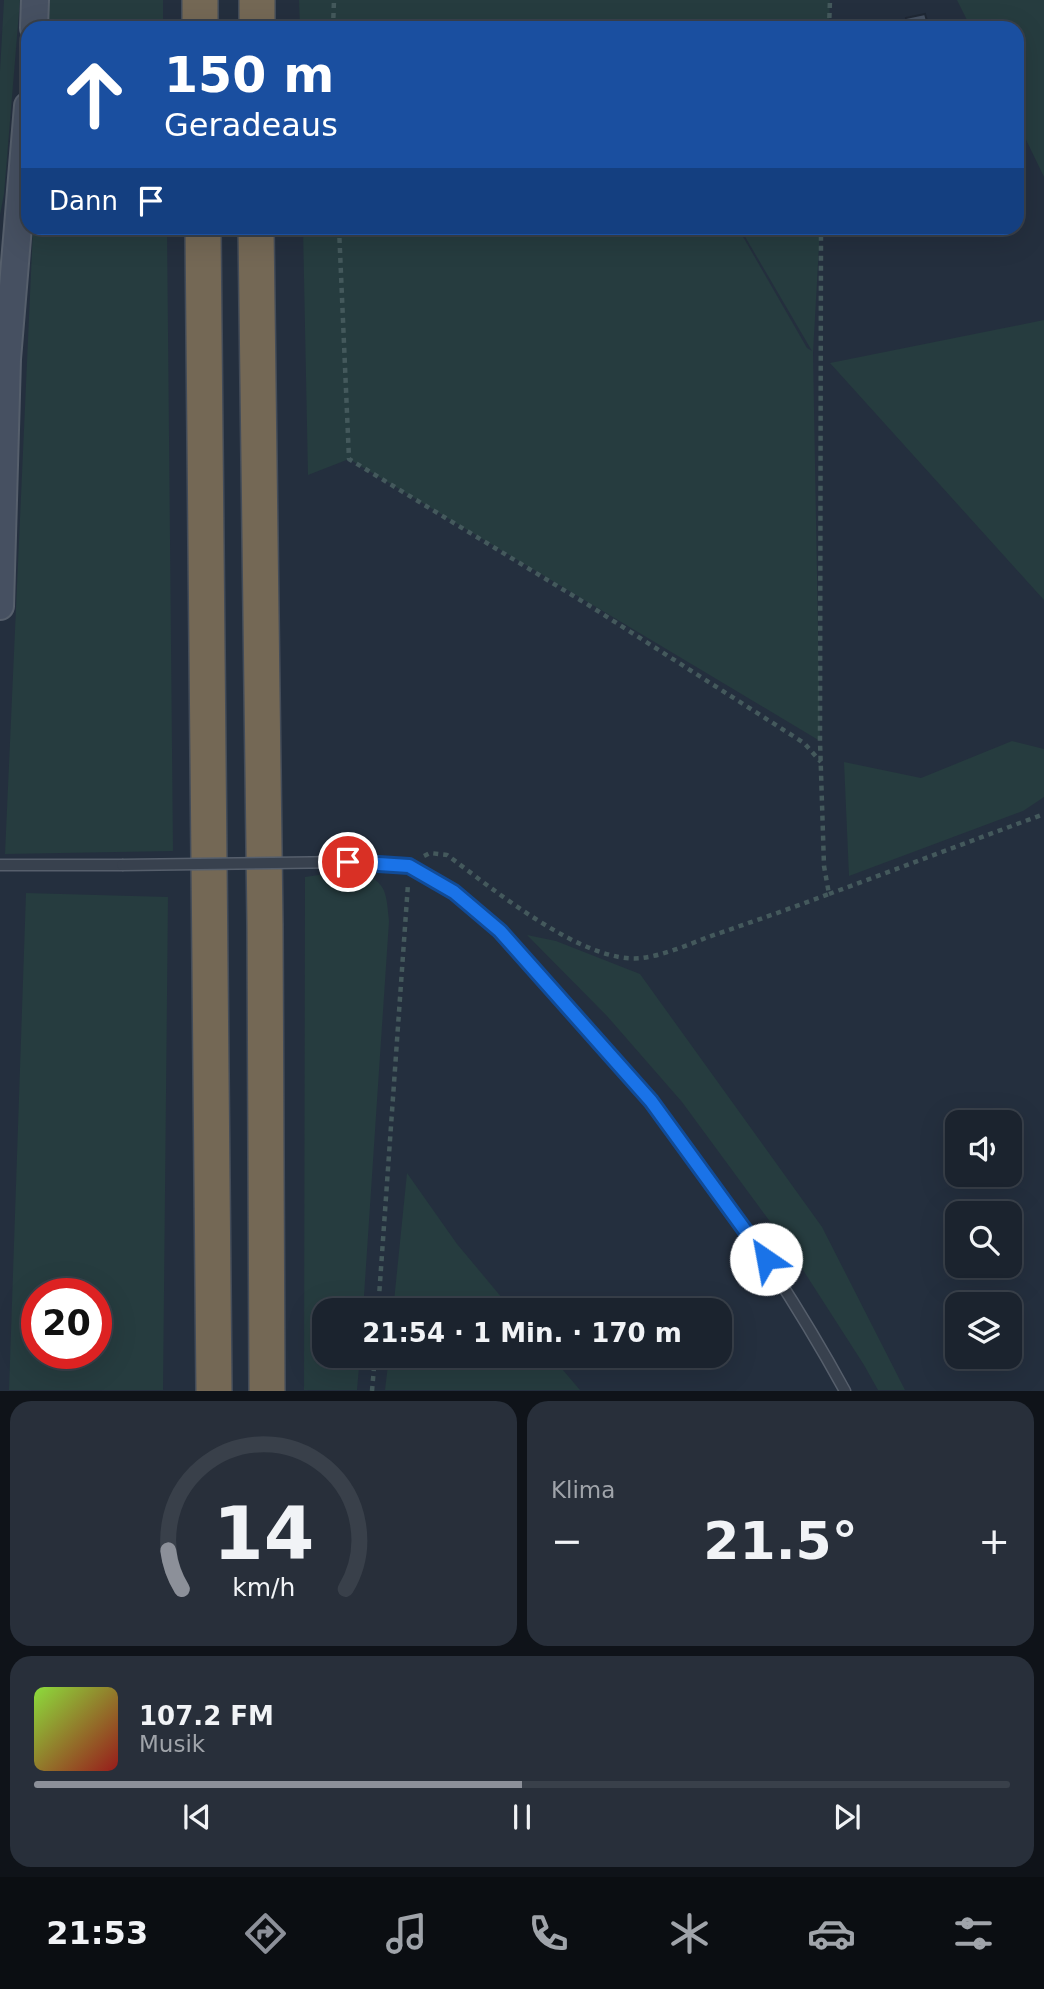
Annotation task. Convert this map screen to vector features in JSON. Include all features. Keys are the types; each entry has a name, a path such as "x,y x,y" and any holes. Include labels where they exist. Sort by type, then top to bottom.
{"highway":[{"path":"200,0 200,21"},
{"path":"257,0 257,21"},
{"path":"203,235 214,1391"},
{"path":"256,235 265,924 267,1391"}],"main road":[{"path":"34,21 35,0"},
{"path":"0,606 5,310 21,168"}],"lane":[{"path":"0,865 348,862 409,866 454,892 500,931 651,1101 753,1238 845,1391"}],"path":[{"path":"333,21 334,0"},
{"path":"829,21 830,0"},
{"path":"339,235 349,459 590,606 804,743 821,762"},
{"path":"821,235 821,762 824,866 829,894"},
{"path":"379,1298 409,866 418,858 430,853 447,855 582,944 610,954 642,958 829,894 1044,814"},
{"path":"372,1391 373,1368"}],"green space":[{"path":"4,0 20,0 0,215 0,71"},
{"path":"45,0 163,0 163,21 44,21"},
{"path":"299,0 830,0 829,21 300,21"},
{"path":"957,0 1044,0 1044,177 1024,136 1024,21 968,21"},
{"path":"33,235 167,235 173,851 5,854"},
{"path":"303,235 742,235 807,348 812,351 744,235 820,235 813,353 820,741 349,459 308,475"},
{"path":"1044,320 1044,600 830,363"},
{"path":"1012,741 1044,749 1044,797 1023,811 849,876 844,762 921,778"},
{"path":"353,870 378,882 387,901 389,921 364,1298 312,1298 312,1368 359,1368 357,1390 304,1390 305,877"},
{"path":"26,893 168,897 163,1390 9,1390"},
{"path":"527,935 556,941 640,974 822,1227 905,1390 878,1390 785,1242 682,1102 607,1016"},
{"path":"407,1173 457,1244 502,1298 394,1298"},
{"path":"388,1368 561,1368 580,1390 385,1390"}],"building":[{"path":"925,14 927,21 907,21 906,18"}],"route":[{"path":"348,862 409,866 454,892 500,931 651,1101 766,1259"}]}
